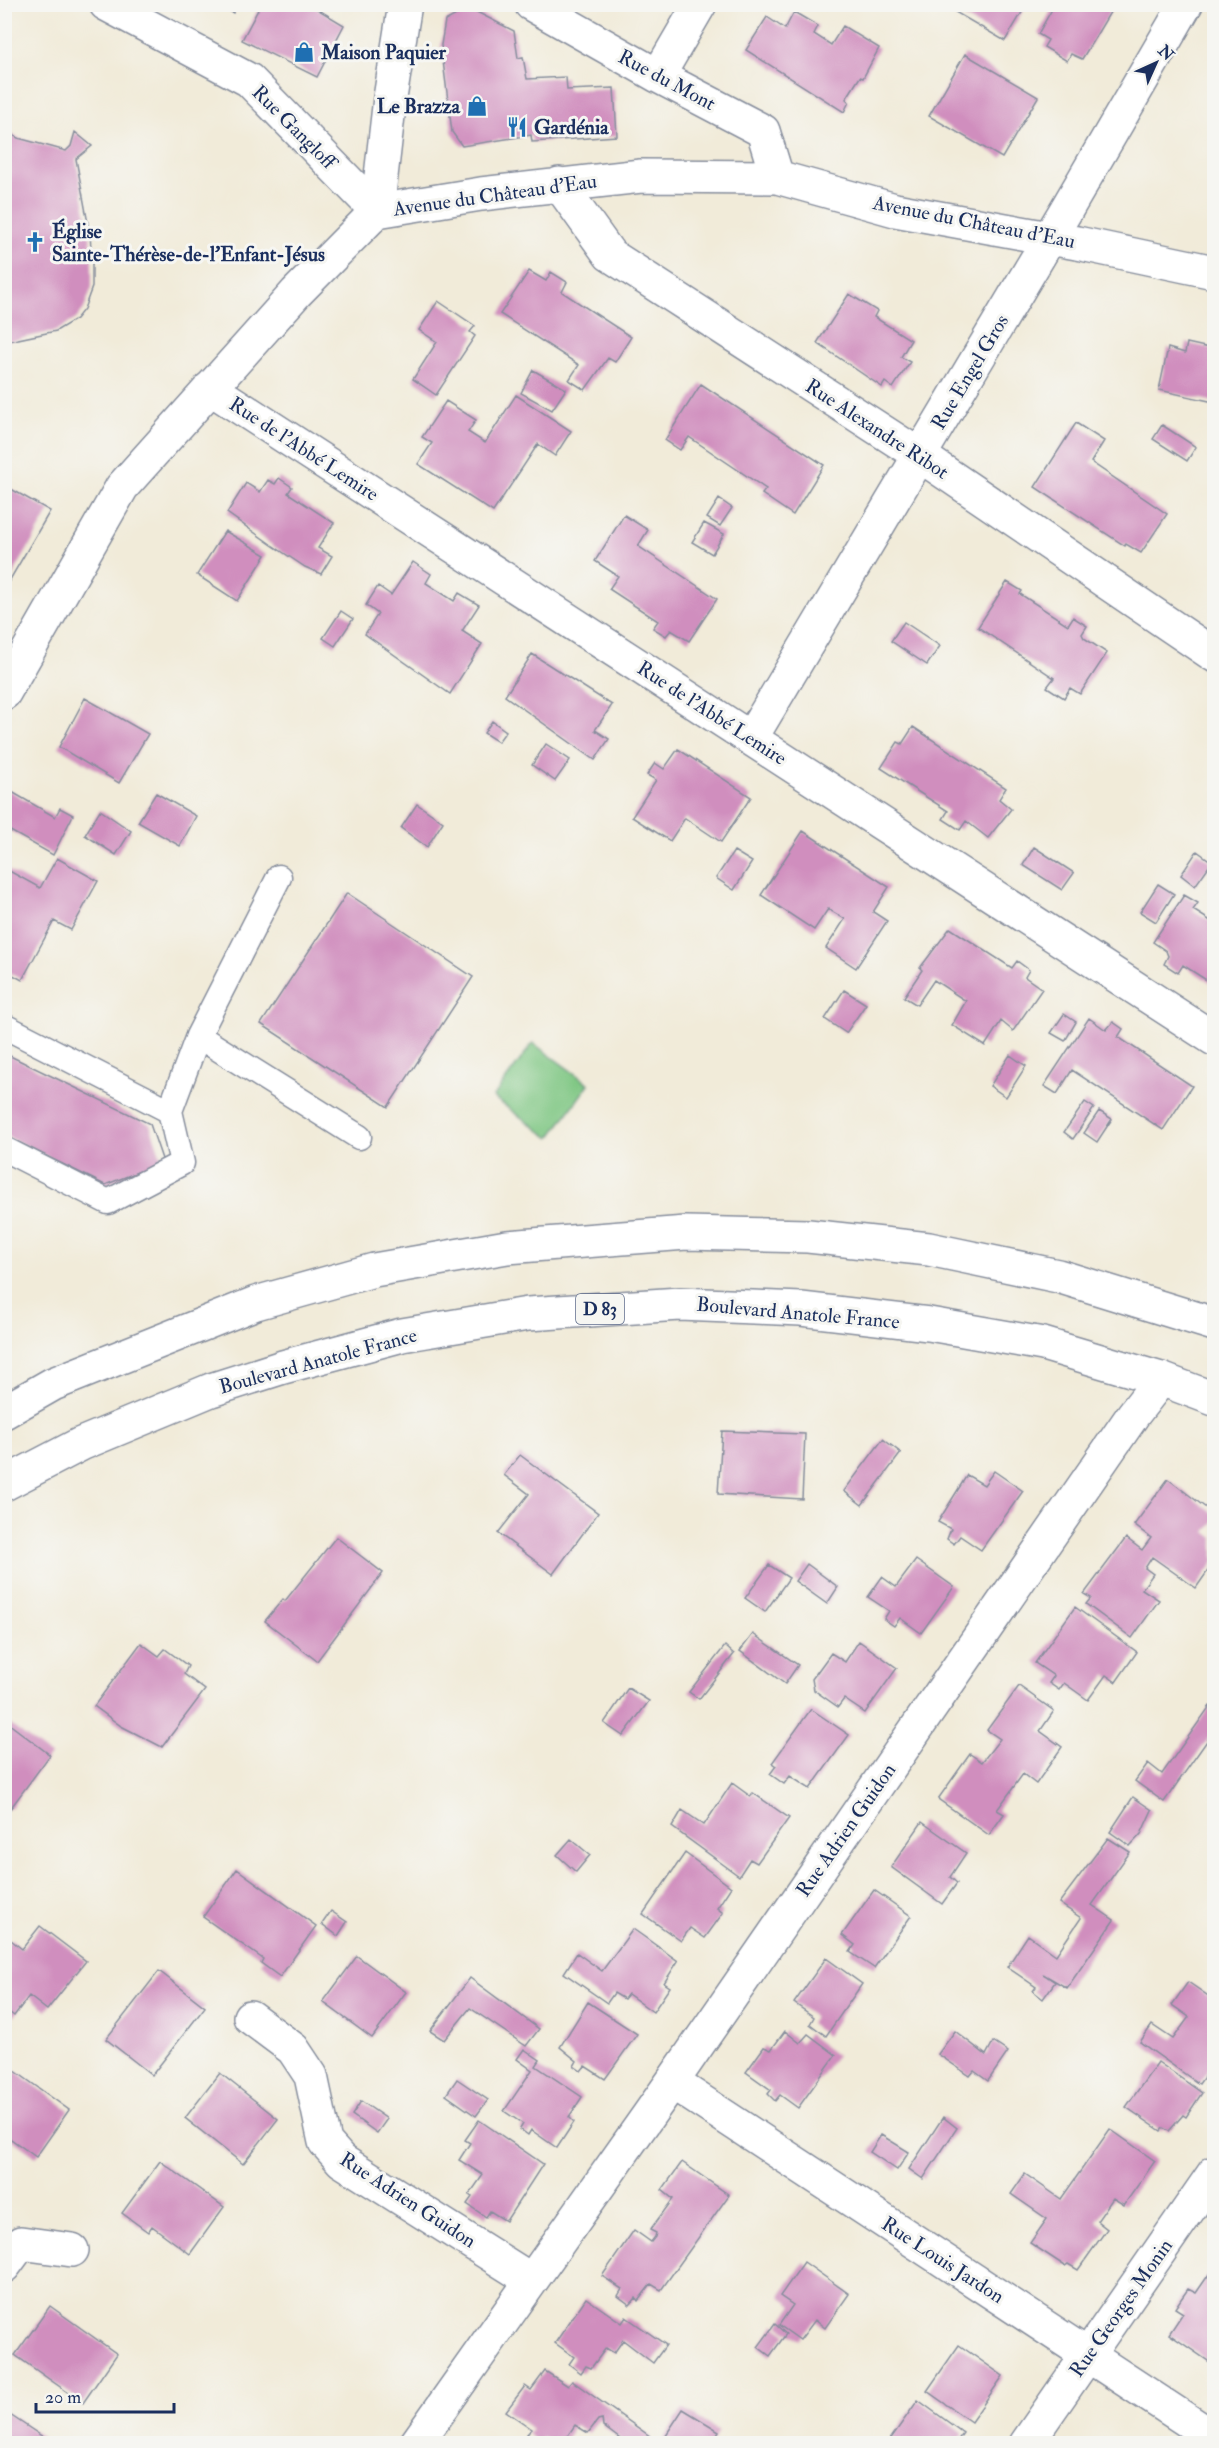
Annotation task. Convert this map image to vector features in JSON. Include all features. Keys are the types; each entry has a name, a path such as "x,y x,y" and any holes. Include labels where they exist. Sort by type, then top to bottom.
{"street":[{"name":"Rue Gangloff","path":"106,4 249,80 377,211"},
{"path":"377,211 390,98 405,4"},
{"name":"Rue du Mont","path":"531,4 658,76 763,131 777,177"},
{"path":"658,76 700,4"},
{"name":"Rue Engel Gros","path":"751,738 1186,4"},
{"name":"Avenue du Château d'Eau","path":"4,693 122,487 290,299 377,211 428,201 641,176 777,177 895,210 1049,237 1215,272"},
{"name":"Rue Alexandre Ribot","path":"559,184 610,255 919,455 1215,655"},
{"name":"Rue de l'Abbé Lemire","path":"210,388 1215,1039"},
{"path":"4,1412 53,1384 256,1303 374,1270 507,1247 686,1233 808,1236 929,1249 1058,1276 1213,1322"},
{"name":"Boulevard Anatole France","path":"4,1484 81,1443 211,1390 283,1367 402,1335 528,1314 680,1304 801,1309 929,1324 1042,1344 1161,1379 1215,1399"},
{"name":"Rue Adrien Guidon","path":"416,2444 672,2082 1161,1379"},
{"name":"Rue Adrien Guidon","path":"250,2017 293,2049 311,2076 325,2142 342,2161 531,2280"},
{"name":"Rue Louis Jardon","path":"672,2082 1215,2438"},
{"name":"Rue Georges Monin","path":"1026,2444 1215,2173"},
{"path":"4,2266 21,2243 72,2250"}],"lane":[{"path":"4,1149 108,1202 182,1163 170,1111 198,1036 279,877"},
{"path":"4,1026 170,1111"},
{"path":"198,1036 359,1137"}],"green space":[{"path":"533,1043 589,1084 550,1138 493,1097"}],"building":[{"path":"215,4 237,4 233,13"},
{"path":"261,4 309,4 344,25 317,77 242,40"},
{"path":"952,4 1027,4 1005,41 950,9"},
{"path":"1055,4 1115,4 1082,59 1071,54 1067,61 1044,47 1048,40 1038,34"},
{"path":"469,8 514,31 518,58 523,57 527,79 566,77 567,90 614,88 617,136 532,142 531,135 462,146 452,132 441,45 445,21"},
{"path":"794,12 818,26 814,34 831,45 843,26 879,48 863,78 860,77 846,99 849,102 844,112 746,50 767,17 785,29"},
{"path":"965,54 1038,97 1002,158 929,116"},
{"path":"4,130 18,138 66,151 71,146 75,132 92,146 76,159 90,234 92,287 84,309 76,319 56,331 4,342"},
{"path":"529,271 546,281 551,272 567,282 562,292 631,337 615,362 608,358 585,390 569,380 579,365 500,314"},
{"path":"849,294 877,311 874,317 911,340 901,357 910,362 893,388 885,382 882,387 817,343"},
{"path":"438,301 475,326 470,332 475,336 436,395 413,379 437,342 419,330"},
{"path":"1187,343 1214,349 1214,402 1159,390 1168,348 1185,353"},
{"path":"533,370 566,389 552,410 521,393"},
{"path":"701,384 824,465 793,515 762,494 766,489 689,437 680,450 665,440"},
{"path":"516,395 571,431 555,456 538,444 493,512 418,464 432,443 422,437 446,401 476,420 468,432 485,443"},
{"path":"1076,423 1104,441 1091,462 1167,514 1141,553 1126,544 1125,546 1035,487"},
{"path":"1162,425 1196,447 1187,461 1153,439"},
{"path":"279,478 292,487 288,493 334,523 318,548 332,556 321,574 305,567 227,513 246,483 260,492 268,480 275,484"},
{"path":"4,485 50,511 4,590"},
{"path":"719,499 732,508 720,526 707,518"},
{"path":"624,515 648,530 638,546 717,599 689,641 671,630 666,636 653,628 658,621 609,589 618,576 595,561"},
{"path":"704,523 724,534 712,554 692,542"},
{"path":"225,531 266,555 237,601 197,575"},
{"path":"413,562 431,574 426,583 454,601 459,593 479,605 462,631 482,644 450,694 365,634 378,614 366,605 378,586 391,595"},
{"path":"1007,582 1022,591 1020,594 1068,625 1073,617 1087,626 1082,634 1084,638 1107,653 1080,694 1070,688 1064,698 1047,687 1054,678 978,627"},
{"path":"341,611 353,619 335,646 323,638"},
{"path":"904,622 940,646 927,665 891,641"},
{"path":"532,654 612,705 595,730 609,739 595,760 505,696"},
{"path":"85,698 148,734 119,783 59,747"},
{"path":"492,721 506,731 498,742 484,733"},
{"path":"913,727 1006,788 999,799 1011,809 988,838 966,821 960,830 943,819 948,811 881,768 898,742 902,744"},
{"path":"546,744 570,760 555,781 532,765"},
{"path":"678,749 751,797 721,842 685,818 670,841 632,817 656,780 647,775 655,763 664,769"},
{"path":"5,788 55,817 60,808 73,815 53,855 5,828"},
{"path":"156,793 196,816 180,846 138,822"},
{"path":"417,804 443,822 427,847 401,828"},
{"path":"100,810 131,831 116,855 85,835"},
{"path":"803,831 889,887 873,912 887,921 856,968 826,948 845,919 828,909 814,930 761,895"},
{"path":"1034,847 1074,873 1062,890 1023,865"},
{"path":"734,851 752,862 734,890 716,878"},
{"path":"1197,851 1212,862 1195,886 1181,875"},
{"path":"57,858 98,881 71,930 54,921 22,980 4,970 4,868 40,888"},
{"path":"1158,884 1174,894 1156,922 1140,912"},
{"path":"347,893 473,977 388,1107 261,1024"},
{"path":"1184,895 1198,903 1193,910 1214,923 1214,985 1183,965 1178,973 1164,964 1168,956 1166,951 1153,942"},
{"path":"950,928 1012,968 1017,961 1029,970 1025,977 1042,989 1013,1031 1001,1021 985,1046 952,1025 966,1001 934,980 917,1005 904,997 922,970 920,968"},
{"path":"844,990 866,1004 846,1033 825,1019"},
{"path":"1064,1014 1076,1022 1065,1041 1051,1033"},
{"path":"1089,1018 1106,1030 1113,1022 1123,1029 1118,1037 1192,1086 1163,1130 1072,1070 1057,1094 1044,1086"},
{"path":"4,1053 150,1124 163,1162 105,1185 4,1135"},
{"path":"1010,1055 1026,1066 1006,1097 990,1086"},
{"path":"1085,1102 1094,1108 1073,1139 1064,1132"},
{"path":"1099,1111 1112,1119 1097,1142 1084,1133"},
{"path":"722,1431 805,1434 802,1499 718,1494"},
{"path":"883,1439 901,1453 862,1505 844,1491"},
{"path":"520,1455 598,1513 553,1574 498,1533 529,1494 504,1475"},
{"path":"994,1471 1023,1491 981,1550 960,1536 954,1544 947,1539 951,1529 938,1522 967,1475 984,1485"},
{"path":"1168,1479 1214,1514 1214,1521 1206,1532 1214,1538 1214,1562 1196,1588 1152,1557 1145,1568 1153,1574 1142,1589 1159,1600 1132,1638 1086,1604 1091,1598 1084,1594 1126,1538 1142,1550 1151,1538 1134,1525"},
{"path":"336,1537 383,1573 317,1661 265,1621 283,1599 285,1601"},
{"path":"916,1560 954,1587 921,1633 900,1618 894,1626 884,1619 889,1611 868,1597 882,1577 896,1587"},
{"path":"807,1564 838,1587 827,1604 795,1581"},
{"path":"769,1565 789,1578 765,1612 745,1598"},
{"path":"1075,1607 1137,1652 1116,1682 1106,1675 1088,1700 1064,1683 1059,1690 1049,1683 1054,1676 1035,1663"},
{"path":"753,1634 798,1665 785,1684 740,1651"},
{"path":"859,1641 897,1668 865,1713 844,1699 838,1707 814,1690 812,1679 831,1653 845,1662"},
{"path":"141,1643 159,1656 165,1649 188,1666 184,1674 205,1690 162,1747 121,1726 94,1706"},
{"path":"725,1646 734,1654 699,1699 689,1692"},
{"path":"1019,1686 1054,1711 1040,1731 1062,1747 1036,1784 1023,1774 997,1810 1004,1814 989,1835 938,1799 970,1754 982,1762 1000,1739 987,1730"},
{"path":"628,1688 649,1701 623,1736 604,1723"},
{"path":"1210,1706 1214,1709 1214,1731 1164,1802 1135,1781 1148,1763 1162,1774"},
{"path":"811,1709 849,1735 810,1789 790,1776 784,1784 770,1774 776,1766 772,1763"},
{"path":"4,1720 50,1755 10,1809 4,1805"},
{"path":"732,1783 750,1796 753,1793 789,1818 757,1863 750,1859 739,1876 672,1827 682,1810 704,1825"},
{"path":"1133,1797 1152,1810 1141,1834 1130,1846 1110,1832"},
{"path":"922,1822 966,1853 950,1877 957,1883 942,1904 891,1867"},
{"path":"1108,1838 1130,1852 1092,1905 1114,1920 1067,1988 1043,1974 1055,1982 1043,1999 1033,1991 1036,1987 1007,1967 1028,1935 1056,1955 1081,1918 1059,1903"},
{"path":"571,1839 590,1855 576,1872 557,1855"},
{"path":"685,1853 731,1887 717,1908 723,1913 705,1938 690,1928 681,1941 643,1914"},
{"path":"237,1869 316,1926 280,1977 261,1963 263,1959 203,1917"},
{"path":"874,1890 911,1916 874,1968 850,1952 855,1945 842,1935"},
{"path":"331,1911 347,1922 338,1936 322,1924"},
{"path":"40,1926 86,1961 47,2010 29,1996 14,2016 4,2008 4,1948 11,1940 22,1949"},
{"path":"633,1929 678,1961 664,1983 670,1987 653,2012 628,1994 624,1999 614,1993 607,2003 564,1973 577,1953 602,1971"},
{"path":"357,1956 406,1992 372,2038 323,2002"},
{"path":"826,1958 862,1984 826,2036 810,2024 814,2017 794,2003"},
{"path":"159,1971 205,2007 152,2075 106,2039"},
{"path":"470,1978 539,2029 526,2046 470,2008 444,2040 430,2031"},
{"path":"1188,1982 1214,2000 1214,2069 1211,2067 1199,2084 1140,2042 1152,2025 1173,2039 1189,2017 1172,2005"},
{"path":"588,2002 637,2034 605,2079 585,2066 581,2071 574,2066 577,2061 560,2047"},
{"path":"785,2031 800,2043 808,2034 836,2055 798,2108 780,2095 775,2101 768,2094 771,2090 746,2072 764,2047 771,2050"},
{"path":"955,2031 986,2055 993,2042 1008,2052 988,2081 974,2071 970,2076 938,2054"},
{"path":"524,2049 540,2060 536,2066 582,2097 569,2117 574,2122 557,2148 531,2130 528,2135 520,2129 523,2124 504,2111 532,2070 517,2059"},
{"path":"1158,2062 1202,2093 1186,2117 1183,2115 1169,2131 1163,2128 1161,2131 1126,2107"},
{"path":"4,2063 69,2110 36,2157 4,2134"},
{"path":"220,2073 278,2119 243,2164 185,2118"},
{"path":"457,2079 488,2100 476,2116 446,2095"},
{"path":"361,2101 387,2119 377,2133 352,2115"},
{"path":"943,2117 957,2128 923,2179 909,2169"},
{"path":"479,2120 543,2164 506,2221 490,2211 486,2217 467,2204 472,2197 469,2195 483,2175 459,2160 470,2143 465,2140"},
{"path":"1110,2129 1155,2161 1124,2205 1113,2198 1097,2221 1107,2229 1078,2270 1068,2264 1065,2266 1030,2243 1047,2219 1011,2194 1025,2174 1061,2199"},
{"path":"881,2135 909,2152 897,2170 870,2152"},
{"path":"160,2161 224,2207 190,2254 152,2226 148,2232 122,2213"},
{"path":"682,2162 729,2195 661,2290 651,2284 638,2301 636,2298 630,2305 618,2296 622,2289 602,2276 634,2230 651,2242 655,2237 656,2233 650,2230 673,2199 662,2190"},
{"path":"804,2262 849,2294 825,2328 815,2320 800,2340 779,2325 793,2305 780,2296"},
{"path":"1214,2267 1214,2365 1169,2334 1183,2313 1175,2308 1181,2299 1188,2289 1196,2293"},
{"path":"586,2298 622,2323 626,2317 666,2345 653,2363 623,2340 614,2353 606,2348 591,2368 586,2366 581,2373 569,2364 574,2357 555,2343"},
{"path":"50,2306 117,2354 83,2403 15,2355"},
{"path":"775,2324 786,2334 770,2356 758,2347"},
{"path":"959,2345 1003,2376 971,2422 927,2391"},
{"path":"545,2371 568,2386 572,2381 651,2437 646,2444 622,2444 624,2442 603,2426 602,2419 598,2420 588,2433 575,2425 562,2444 552,2444 542,2437 538,2442 527,2434 532,2429 506,2411 525,2386 531,2390"},
{"path":"918,2400 963,2433 955,2444 887,2444"},
{"path":"683,2409 719,2431 711,2444 660,2444"},
{"path":"4,2411 43,2437 39,2444 4,2444"}],"place":[{"name":"Maison Paquier","path":"304,52"},
{"name":"Le Brazza","path":"477,106"},
{"name":"Gardénia","path":"517,127"},
{"name":"Église Sainte-Thérèse-de-l'Enfant-Jésus","path":"35,242"}]}
